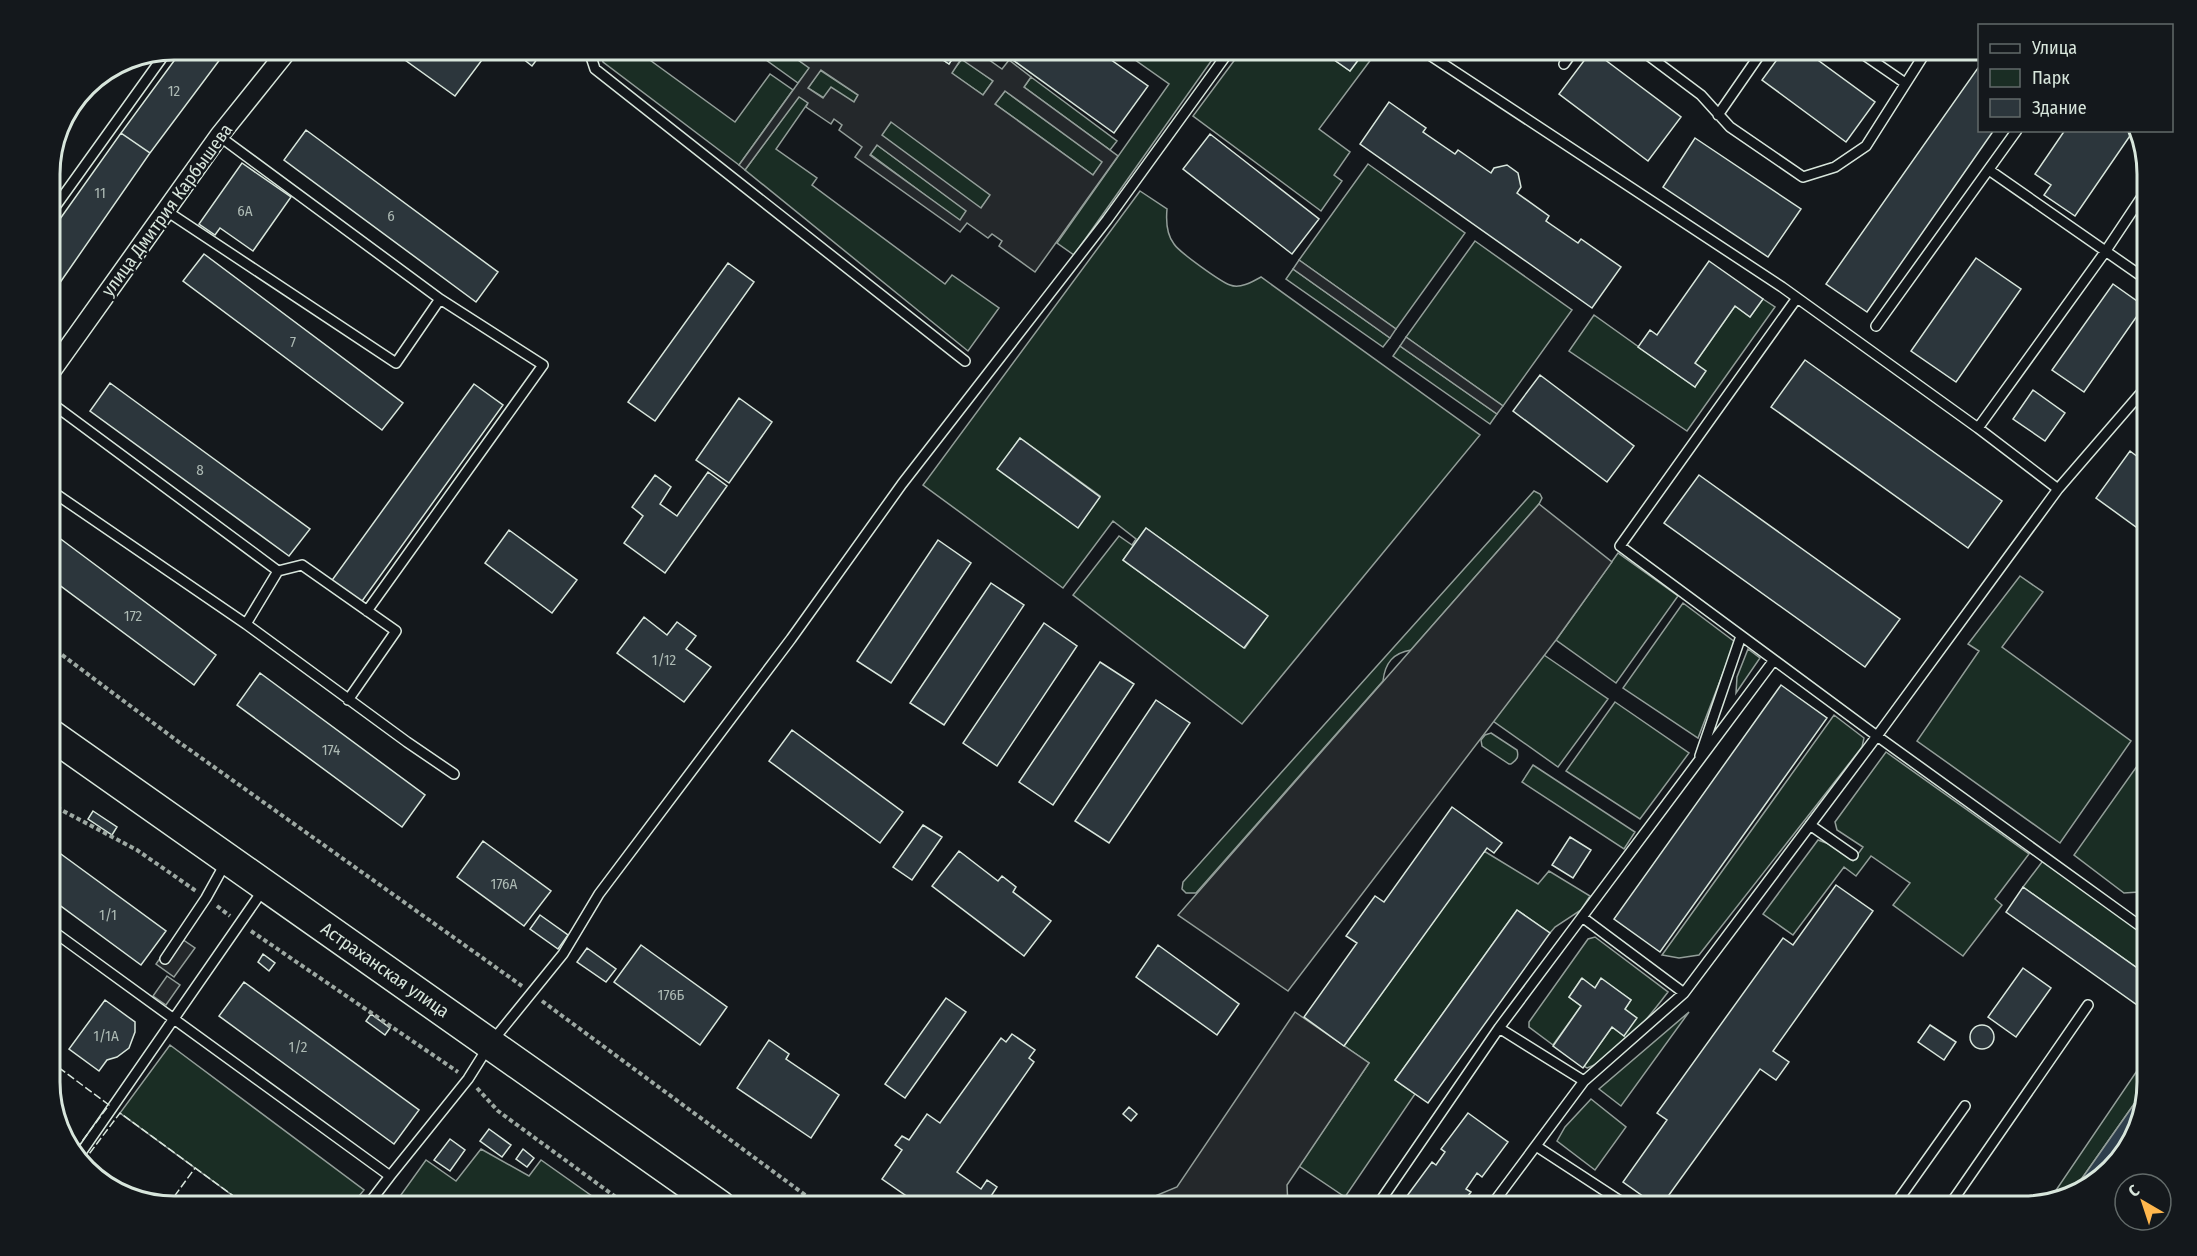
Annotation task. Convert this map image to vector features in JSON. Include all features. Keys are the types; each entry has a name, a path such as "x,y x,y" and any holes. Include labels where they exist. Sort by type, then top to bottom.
{"main road":[{"name":"Астраханская улица","path":"60,741 490,1044 685,1196"}],"street":[{"name":"улица Дмитрия Карбышева","path":"60,359 219,136 280,60"}],"lane":[{"path":"592,60 595,69 965,361"},
{"path":"375,1196 468,1079 490,1044 563,954 599,894 791,639 902,484 1107,220 1223,60"},
{"path":"1437,60 1797,298 1978,428 2058,489"},
{"path":"1564,64 1567,60"},
{"path":"1654,60 1701,95 1730,127 1803,177 1835,167 1866,146 1920,60"},
{"path":"1718,115 1756,60"},
{"path":"1872,60 1905,83"},
{"path":"60,200 160,61"},
{"path":"1876,326 2016,132"},
{"path":"219,136 440,299 543,365 368,612"},
{"path":"1989,170 2137,273"},
{"path":"1978,428 2137,204"},
{"path":"165,210 396,363 440,299"},
{"path":"1797,298 1620,546 2137,924"},
{"path":"1498,1196 1584,1081 1684,993 1877,736 2058,489 2137,398"},
{"path":"60,409 278,571"},
{"path":"60,497 246,624 348,700 454,774"},
{"path":"246,624 278,571 302,565 396,631 348,700"},
{"path":"1697,764 1741,636"},
{"path":"1384,1196 1499,1028 1773,660"},
{"path":"1810,825 1853,855"},
{"path":"165,959 206,898 228,860"},
{"path":"82,1150 266,887"},
{"path":"1582,917 1684,993"},
{"path":"60,936 390,1176"},
{"path":"1956,1196 2088,1005"},
{"path":"1499,1028 1584,1081"},
{"path":"1901,1196 1965,1106"},
{"path":"1536,1146 1613,1196"}],"path":[{"path":"60,654 176,740 531,992 806,1196"},
{"path":"60,809 137,850 468,1079 498,1111 614,1196"}],"green space":[{"path":"602,60 650,60 735,122 770,74 793,90 739,165"},
{"path":"766,60 798,60 810,68 798,83"},
{"path":"963,60 993,81 983,95 951,73"},
{"path":"1135,60 1212,60 1074,255 1057,243 1169,84"},
{"path":"1235,60 1334,60 1350,71 1358,60 1371,60 1319,129 1350,152 1334,175 1342,181 1321,211 1193,116"},
{"path":"820,70 858,95 854,102 824,98 808,88"},
{"path":"1031,77 1117,141 1110,150 1024,87"},
{"path":"1005,91 1103,162 1093,175 995,104"},
{"path":"799,96 808,103 776,149 817,178 812,185 945,284 952,275 999,308 968,351 745,170"},
{"path":"892,121 991,195 980,209 881,135"},
{"path":"877,145 967,211 960,221 870,154"},
{"path":"1368,164 1465,233 1396,329 1299,260"},
{"path":"1140,191 1167,209 1167,227 1171,240 1177,248 1200,266 1225,283 1234,286 1246,284 1261,277 1480,435 1242,724 1073,595 1119,536 1132,545 1136,539 1113,521 1063,588 923,485","holes":["1020,438 1100,496 1078,527 998,469","1146,528 1267,616 1245,648 1123,560"]},
{"path":"1475,241 1572,310 1503,406 1406,337"},
{"path":"1293,269 1390,338 1383,347 1286,279"},
{"path":"1763,299 1775,307 1687,431 1569,351 1594,315 1695,387 1695,363 1735,306 1750,317"},
{"path":"1400,346 1497,414 1490,424 1393,356"},
{"path":"1534,491 1542,498 1539,504 1411,650 1391,660 1383,681 1196,893 1186,893 1182,889 1183,882"},
{"path":"1618,553 1678,596 1616,683 1556,640"},
{"path":"2020,576 2043,592 2002,647 2131,741 2060,843 1917,741 1979,651 1968,644"},
{"path":"1683,603 1735,642 1698,738 1623,688"},
{"path":"1748,649 1760,658 1736,693 1737,677"},
{"path":"1544,655 1608,699 1558,767 1493,721"},
{"path":"1615,702 1689,753 1640,819 1566,771"},
{"path":"1834,715 1864,738 1862,747 1699,955 1679,958 1662,955"},
{"path":"1491,733 1517,750 1517,758 1511,764 1482,746 1481,740 1485,735"},
{"path":"1886,752 2029,854 1995,899 2002,905 1963,956 1893,905 1910,883 1871,856 1856,876 1844,867 1793,935 1763,914 1818,840 1829,844 1853,861 1863,847 1837,830 1835,822"},
{"path":"1533,765 1635,832 1624,849 1522,782"},
{"path":"2137,766 2137,892 2124,893 2074,855"},
{"path":"1484,851 1538,884 1549,871 1590,896 1581,910 1555,927 1550,933 1517,910 1395,1080 1415,1094 1346,1196 1299,1166 1369,1063 1344,1046"},
{"path":"2045,858 2137,927 2137,968 2023,887"},
{"path":"1595,937 1668,992 1621,1046 1599,1063 1587,1068 1584,1066 1612,1027 1624,1036 1625,1009 1631,1000 1601,979 1595,988 1581,979 1569,997 1581,1006 1553,1045 1529,1027 1529,1022 1588,939"},
{"path":"1689,1012 1621,1106 1599,1089"},
{"path":"170,1045 364,1190 359,1196 233,1196 120,1113"},
{"path":"2137,1071 2135,1103 2080,1181 2055,1191"},
{"path":"1591,1099 1626,1127 1595,1170 1557,1141 1565,1127"},
{"path":"481,1149 529,1176 541,1160 592,1196 400,1196 426,1160 456,1181"}],"shaded area":[{"path":"798,60 943,60 949,64 952,60 960,60 952,73 983,95 993,81 962,60 989,60 1002,69 1009,60 1031,77 1024,87 1118,156 1035,272 999,246 1002,241 992,234 988,238 967,223 960,232 855,157 862,147 839,130 842,125 834,119 831,124 806,107 808,103 799,97 745,170 739,165 809,68","holes":["821,70 858,95 854,102 831,87 823,98 808,88","1005,91 1102,162 1093,175 995,104","891,122 990,195 981,208 882,135","877,145 966,211 960,220 870,155"]},
{"path":"1299,260 1396,329 1390,338 1293,269"},
{"path":"1406,337 1503,406 1497,414 1400,346"},
{"path":"1539,504 1612,562 1556,640 1288,991 1178,915"},
{"path":"176,935 195,948 174,977 156,964"},
{"path":"167,976 180,985 166,1005 153,996"},
{"path":"1295,1012 1369,1063 1287,1185 1288,1196 1155,1196 1177,1187"}],"water":[{"path":"2135,1103 2128,1126 2114,1152 2093,1173 2080,1181"}],"building":[{"path":"175,60 220,60 150,153 121,133"},
{"path":"405,60 482,60 455,96"},
{"path":"524,60 536,60 532,66"},
{"path":"1013,60 1111,60 1148,86 1114,133"},
{"path":"1334,60 1358,60 1350,71"},
{"path":"1584,60 1605,60 1681,117 1648,161 1559,94"},
{"path":"1777,60 1818,60 1875,102 1846,142 1762,80"},
{"path":"1978,68 1978,132 1993,132 1867,312 1826,284"},
{"path":"1389,102 1426,128 1423,132 1455,154 1458,150 1491,173 1494,168 1507,165 1518,173 1521,187 1517,193 1549,216 1546,221 1578,243 1581,239 1621,267 1592,308 1360,144"},
{"path":"306,130 498,272 476,302 284,160"},
{"path":"2064,132 2129,132 2130,136 2075,216 2044,195 2051,185 2035,174"},
{"path":"121,133 150,153 60,283 60,219"},
{"path":"1210,134 1319,219 1292,254 1183,169"},
{"path":"1695,138 1801,209 1768,257 1663,187"},
{"path":"242,163 291,197 253,251 220,228 215,235 199,224"},
{"path":"204,254 403,403 382,430 183,281"},
{"path":"1976,258 2021,289 1956,382 1911,351"},
{"path":"1709,261 1763,299 1750,317 1735,306 1695,363 1706,371 1695,387 1638,347 1650,330 1657,335"},
{"path":"728,263 754,282 655,421 628,402"},
{"path":"2113,284 2137,301 2137,316 2084,392 2052,370"},
{"path":"1805,360 2002,501 1968,548 1771,407"},
{"path":"1540,375 1634,446 1607,482 1513,411"},
{"path":"110,383 310,529 289,556 90,411"},
{"path":"474,384 503,405 360,604 330,583"},
{"path":"2033,390 2065,413 2045,441 2013,419"},
{"path":"739,398 772,422 729,483 696,460"},
{"path":"1020,438 1100,497 1078,528 997,469"},
{"path":"2130,451 2137,456 2137,528 2096,498"},
{"path":"708,472 727,486 665,573 624,543 643,516 632,507 655,475 671,487 660,504 677,516"},
{"path":"1699,475 1900,619 1865,667 1664,523"},
{"path":"1146,528 1268,616 1244,648 1123,560"},
{"path":"509,530 577,580 552,613 485,563"},
{"path":"60,538 216,655 194,685 60,585"},
{"path":"938,540 971,563 891,683 857,661"},
{"path":"991,583 1024,605 944,725 910,703"},
{"path":"644,617 667,635 677,622 696,636 686,649 711,667 684,702 617,653"},
{"path":"1044,623 1077,646 997,766 963,743"},
{"path":"1100,662 1134,684 1053,805 1019,782"},
{"path":"260,673 425,795 402,827 237,705"},
{"path":"1781,685 1827,718 1660,952 1614,919"},
{"path":"1156,700 1190,723 1109,843 1075,821"},
{"path":"792,730 903,812 880,843 769,761"},
{"path":"1452,807 1502,843 1494,853 1487,848 1344,1046 1304,1017 1357,943 1346,936 1375,896 1384,902"},
{"path":"93,811 117,827 112,835 88,819"},
{"path":"923,825 942,837 912,880 893,867"},
{"path":"1570,837 1591,850 1573,878 1552,865"},
{"path":"483,841 551,891 524,926 457,877"},
{"path":"959,851 998,881 1002,876 1016,887 1013,892 1051,921 1024,956 932,886"},
{"path":"60,853 166,931 141,965 60,905"},
{"path":"1836,885 1873,911 1773,1051 1789,1062 1776,1080 1760,1069 1668,1196 1643,1196 1623,1182 1667,1120 1657,1113 1783,938 1793,945"},
{"path":"2023,887 2137,968 2137,1005 2006,912"},
{"path":"1517,910 1550,933 1428,1103 1395,1080"},
{"path":"540,915 568,935 558,949 530,929"},
{"path":"641,945 727,1007 700,1045 614,982"},
{"path":"1158,945 1239,1004 1217,1035 1136,977"},
{"path":"587,948 616,969 606,982 577,962"},
{"path":"263,954 275,963 269,971 258,962"},
{"path":"2023,968 2051,988 2016,1037 1988,1017"},
{"path":"1582,978 1595,988 1601,978 1631,1000 1625,1009 1637,1018 1624,1036 1612,1027 1583,1068 1553,1046 1581,1006 1569,997"},
{"path":"244,982 419,1110 394,1144 219,1016"},
{"path":"946,998 966,1012 905,1098 885,1084"},
{"path":"105,1000 135,1022 135,1032 129,1048 117,1057 107,1060 99,1071 69,1049"},
{"path":"371,1014 390,1028 385,1035 366,1021"},
{"path":"1930,1025 1956,1042 1944,1060 1918,1042"},
{"path":"1982,1025 1991,1028 1994,1037 1991,1046 1982,1049 1973,1046 1970,1037 1973,1028"},
{"path":"1012,1034 1035,1050 1029,1058 1034,1062 957,1172 981,1189 987,1180 997,1187 991,1196 907,1196 882,1179 902,1150 895,1145 902,1136 909,1140 927,1114 940,1123 1001,1038 1006,1042"},
{"path":"769,1040 789,1054 786,1059 839,1095 811,1138 737,1088"},
{"path":"1129,1107 1137,1114 1131,1121 1123,1114"},
{"path":"1468,1113 1508,1142 1482,1177 1477,1173 1466,1189 1471,1192 1468,1196 1407,1196 1432,1162 1436,1165 1445,1152 1441,1149"},
{"path":"489,1129 511,1145 502,1157 480,1141"},
{"path":"450,1139 465,1150 450,1171 434,1160"},
{"path":"523,1149 534,1158 527,1167 516,1159"}],"fence":[{"path":"60,1068 109,1105 79,1145"},
{"path":"87,1157 120,1113 233,1196"},
{"path":"175,1196 195,1168"}]}
